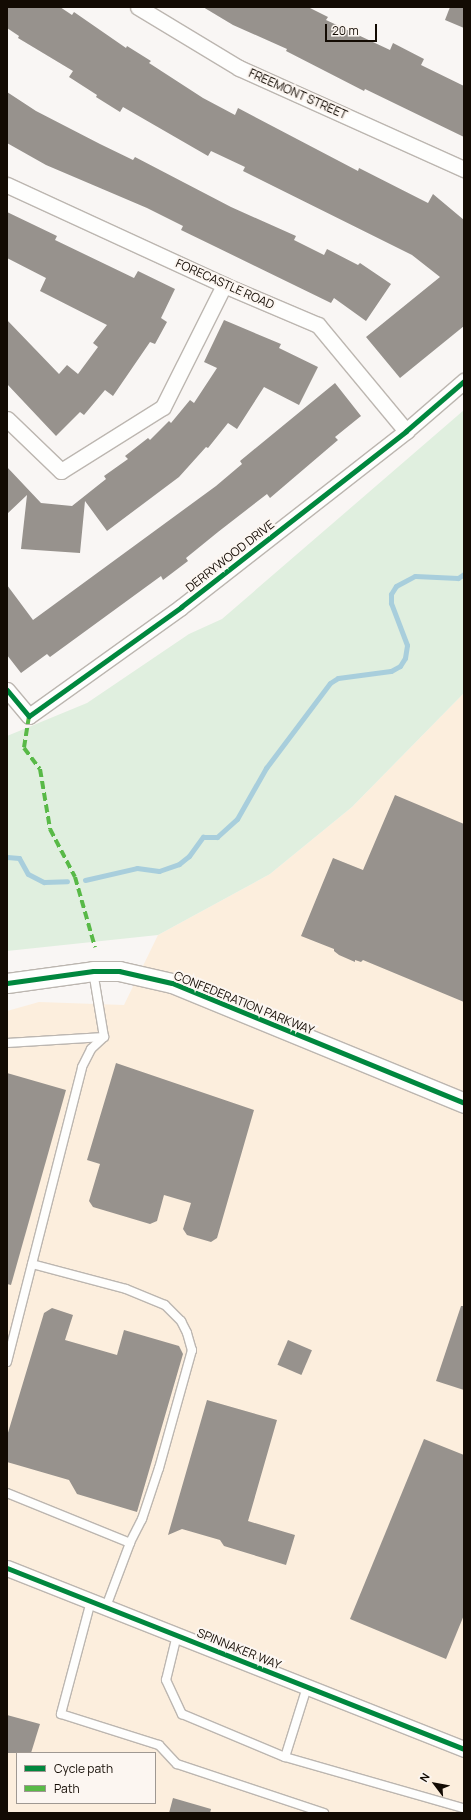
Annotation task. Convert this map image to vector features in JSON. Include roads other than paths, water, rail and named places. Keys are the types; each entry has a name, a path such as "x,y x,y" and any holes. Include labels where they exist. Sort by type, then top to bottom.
{"street":[{"name":"FREEMONT STREET","path":"138,7 239,68 464,169"},
{"name":"FORECASTLE ROAD","path":"7,186 224,285 318,325 406,430"},
{"path":"7,419 61,471 163,407 224,285"},
{"name":"DERRYWOOD DRIVE","path":"7,690 29,716 181,607 406,430 464,381"},
{"name":"CONFEDERATION PARKWAY","path":"7,983 93,971 119,971 172,983 464,1103"},
{"name":"SPINNAKER WAY","path":"7,1568 464,1749"}],"lane":[{"path":"93,971 104,1037"},
{"path":"7,1043 104,1037"},
{"path":"7,1362 82,1067 91,1050 104,1037"},
{"path":"32,1264 126,1289 165,1305 181,1321 187,1333 192,1350 142,1518 130,1543 106,1607"},
{"path":"7,1494 130,1543"},
{"path":"91,1601 61,1714 159,1745 177,1764 324,1813"},
{"path":"177,1635 166,1680 182,1714 285,1757 462,1809"},
{"path":"285,1757 307,1687"}],"waterway":[{"path":"85,880 137,868 159,871 179,864 189,856 203,837 217,837 237,819 266,768 330,683 338,678 391,671 400,666 405,658 407,645 391,603 391,594 396,586 415,576 458,578 464,574"},
{"path":"7,857 19,858 28,874 44,882 67,881"}]}
